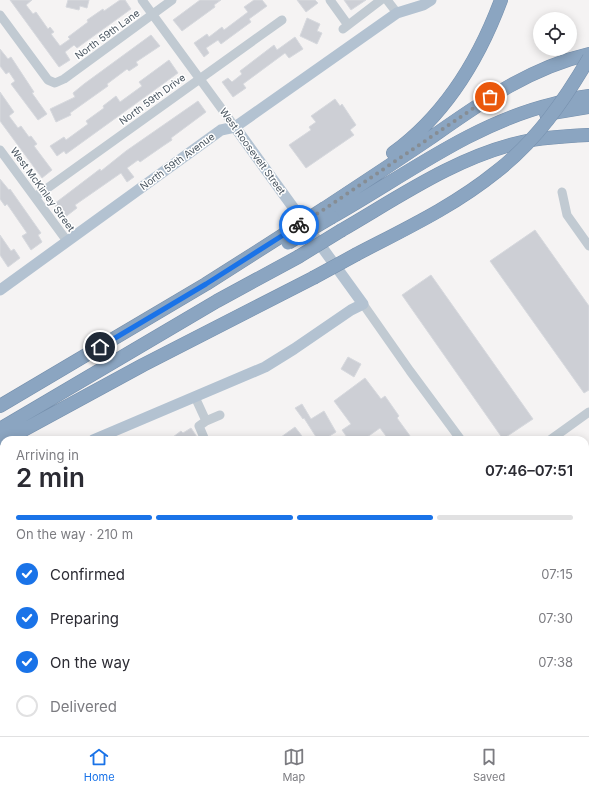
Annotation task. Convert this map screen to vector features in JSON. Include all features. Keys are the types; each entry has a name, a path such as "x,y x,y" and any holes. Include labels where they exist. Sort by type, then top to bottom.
{"highway":[{"path":"331,216 390,156 427,124 463,77 492,24 501,0"},
{"path":"331,216 468,111 501,90 526,76 547,67 589,54"},
{"path":"12,436 143,365 313,278 444,208 480,185 529,142 556,111 589,58"},
{"path":"0,406 206,284 288,243 331,216 456,143 497,122 519,113 589,96"},
{"path":"0,429 217,301 288,243 331,216 484,137 543,114 589,107"},
{"path":"331,216 429,179 471,159 495,150 522,142 548,138 589,135"}],"main road":[{"name":"North 59th Avenue","path":"397,13 406,0"},
{"name":"North 59th Avenue","path":"1,287 221,130 235,127 397,13 423,5 431,0"},
{"name":"West Roosevelt Street","path":"235,127 363,304"},
{"path":"102,436 264,367 294,349 351,310 363,304"}],"street":[{"name":"West Roosevelt Street","path":"142,0 235,127"},
{"name":"North 59th Lane","path":"0,15 48,80 55,83 64,79 172,0"},
{"path":"330,0 345,27 381,0"},
{"path":"387,0 397,13"},
{"name":"North 59th Drive","path":"35,197 282,20"},
{"name":"West McKinley Street","path":"0,150 67,241"},
{"path":"562,192 567,215 589,246"},
{"name":"West Roosevelt Street","path":"363,304 458,436"},
{"path":"195,397 206,421"},
{"path":"556,436 589,412"},
{"path":"203,436 199,426 220,415"}],"building":[{"path":"10,0 32,0 26,5 33,14 36,12 48,29 50,27 54,32 51,34 60,46 70,39 68,37 88,22 87,20 120,0 125,0 131,9 77,48 74,45 65,52 70,60 59,67"},
{"path":"68,0 89,0 87,8 80,6 79,10 66,7"},
{"path":"200,0 221,0 214,5 215,7 182,31 173,20"},
{"path":"254,0 262,0 267,6 249,19 251,22 221,44 218,40 206,48 209,53 204,57 194,43 207,34 209,37 222,27 224,30 248,12 244,7"},
{"path":"297,0 315,0 318,3 306,12"},
{"path":"344,0 366,0 351,10"},
{"path":"307,18 320,24 317,31 322,33 317,44 300,36"},
{"path":"151,35 160,46 136,62 138,65 129,71 127,69 107,84 108,86 70,113 71,115 56,122 50,109 75,97 73,93 84,84"},
{"path":"295,37 303,49 289,58 285,53 243,84 246,88 233,97 222,82 228,78 232,82 242,74 240,71 274,45 277,50"},
{"path":"0,49 8,59 11,57 34,92 32,93 47,114 38,120 11,84 15,81 9,72 6,74 0,66"},
{"path":"169,60 178,73 66,154 64,151 57,156 50,146 64,137 66,140 88,124 86,121 104,108 103,106 116,96 120,102 142,86 139,82"},
{"path":"0,92 14,112 9,116 18,128 21,126 29,137 31,136 37,144 34,146 52,170 42,178 0,121"},
{"path":"335,99 340,106 342,104 356,125 350,130 354,135 306,168 289,145 311,130 309,127 316,122 311,116"},
{"path":"198,101 206,112 171,138 172,140 140,162 138,160 127,168 134,177 127,182 121,173 75,205 77,208 64,218 54,204 100,169 101,171 126,151"},
{"path":"0,179 9,190 10,189 41,233 38,235 42,242 31,250 22,236 27,233 7,204 5,206 0,199"},
{"path":"535,230 589,306 589,390 584,393 490,261"},
{"path":"0,235 11,251 14,249 20,258 8,267 0,255"},
{"path":"431,275 533,419 508,436 501,436 402,295"},
{"path":"348,357 361,364 354,377 341,369"},
{"path":"365,378 381,399 385,396 399,416 397,418 410,436 386,436 380,428 369,436 346,436 342,430 351,424 334,401"},
{"path":"302,404 311,419 324,411 336,432 330,436 315,436 304,418 303,419 295,408"},
{"path":"295,427 302,436 283,436"},
{"path":"191,428 196,436 174,436 181,431 183,433"}],"way so far":[{"path":"299,225 490,97"}],"route":[{"path":"100,347 206,284 299,225"}]}
